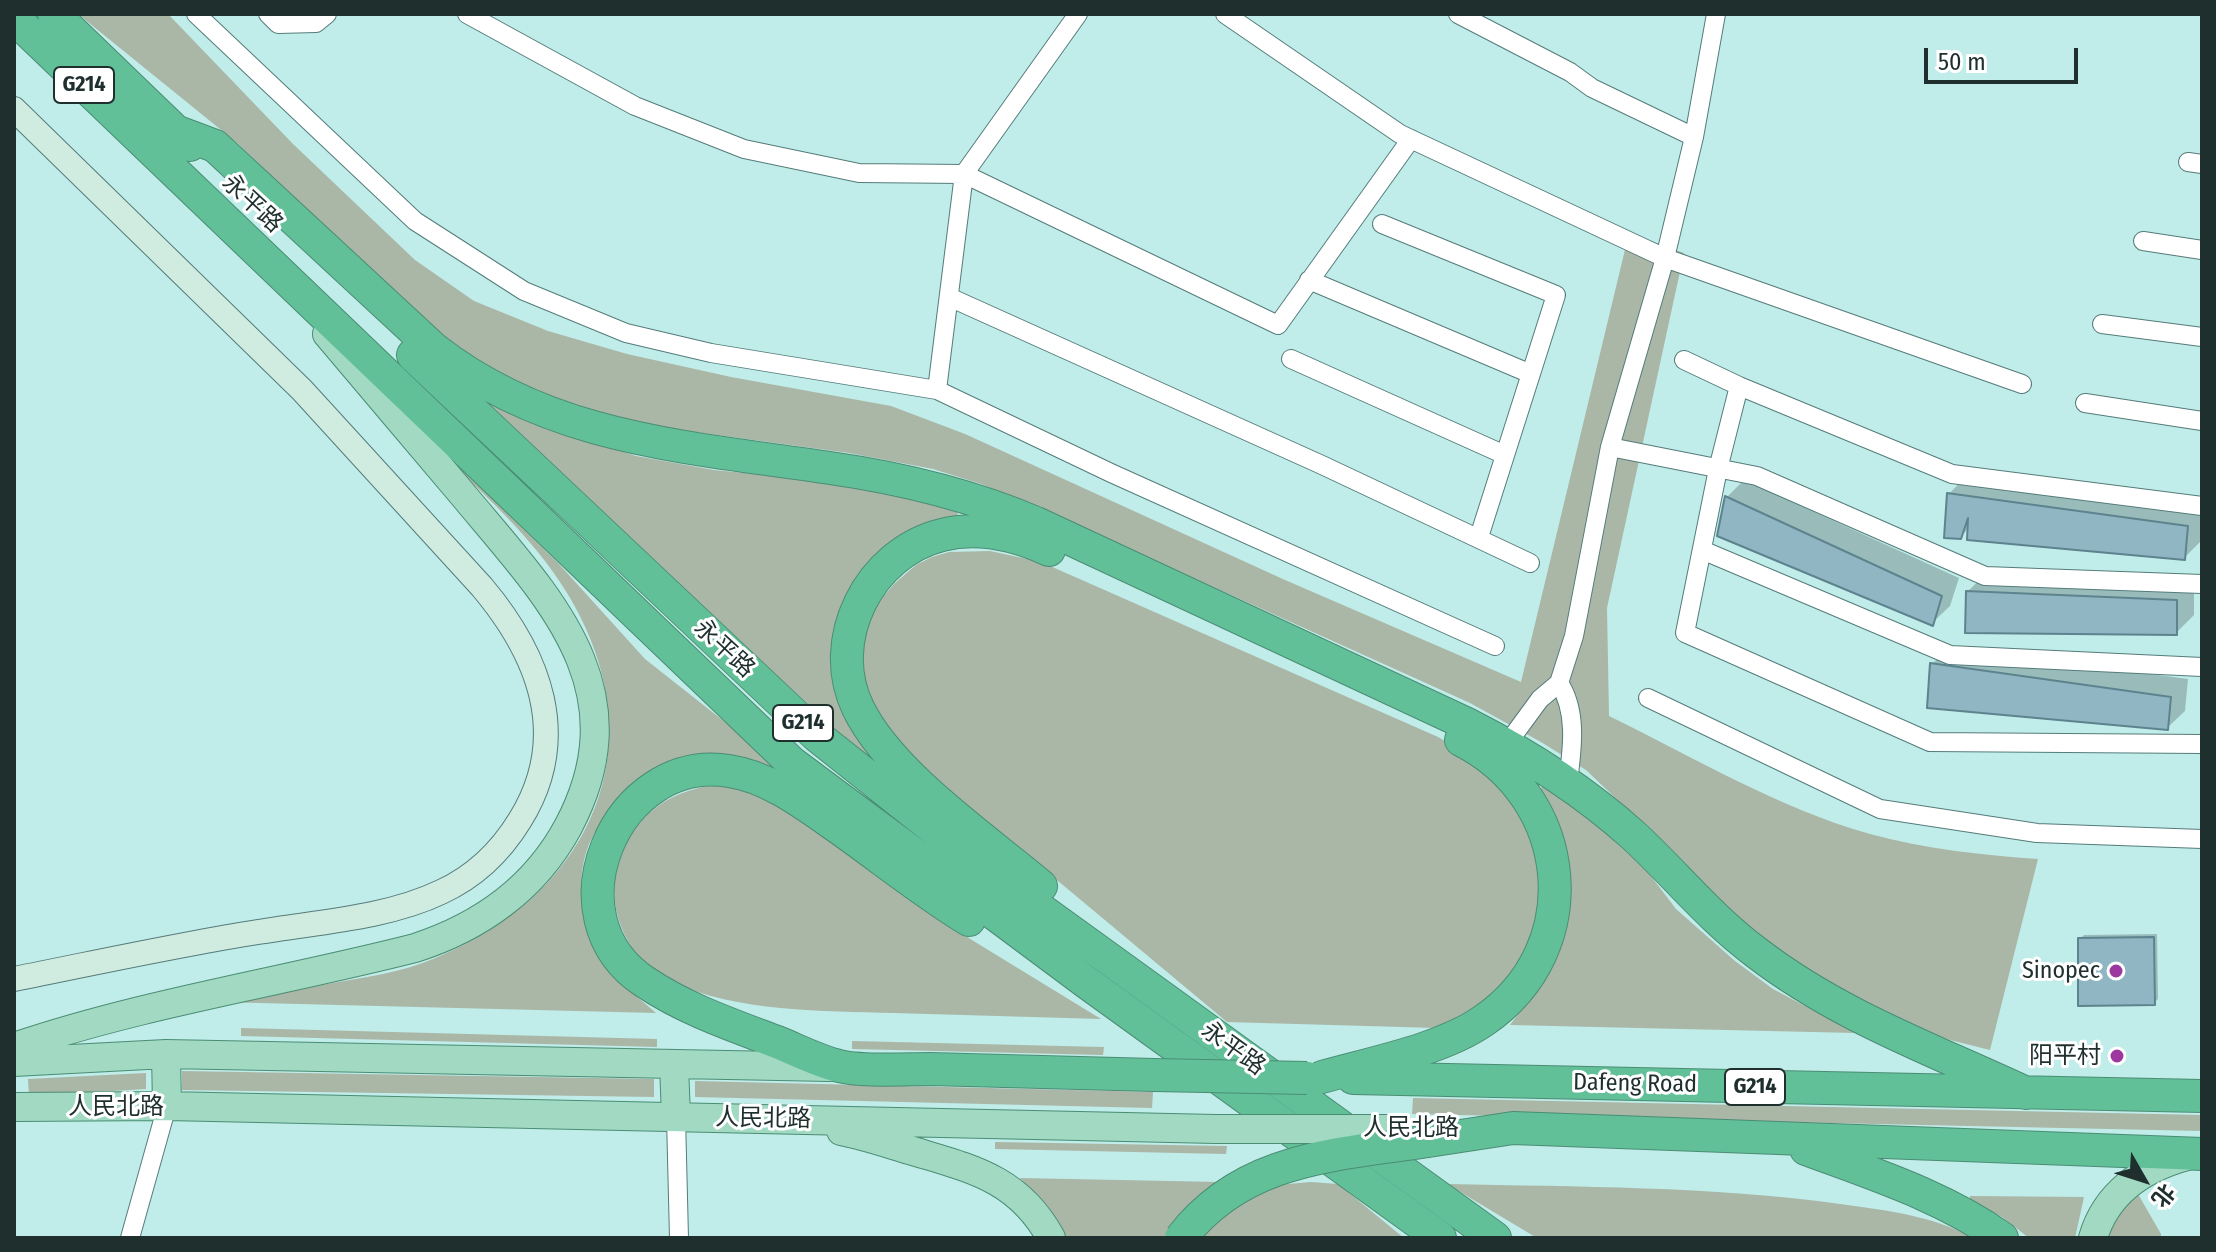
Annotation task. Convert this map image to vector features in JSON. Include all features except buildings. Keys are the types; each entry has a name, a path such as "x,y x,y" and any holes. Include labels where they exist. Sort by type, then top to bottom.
{"highway":[{"name":"永平路","path":"54,14 260,254 792,763 1086,982 1440,1238"},
{"name":"永平路","path":"14,18 164,142 817,736 982,867 1495,1238"},
{"path":"164,142 215,146 433,348 467,373 512,398 559,418 618,435 872,475 989,505 1050,530 1507,744 1568,782 1628,830 1728,930 1789,977 1888,1033 2026,1093"},
{"path":"1127,973 1108,945 1089,927 911,776 877,738 858,707 846,663 847,640 854,616 886,567 919,544 941,535 974,531 1011,536 1043,547 1465,742 1492,760 1525,793 1545,829 1555,874 1553,909 1548,929 1525,979 1494,1013 1458,1035 1315,1078"},
{"path":"841,1067 682,1003 643,981 615,954 600,921 599,869 620,821 631,807 658,785 690,772 709,770 737,773 767,783 807,806 955,911 1010,945 1086,982"},
{"name":"人民北路","path":"841,1067 1315,1078"},
{"name":"Dafeng Road","path":"1315,1078 2202,1096"},
{"name":"Dafeng Road","path":"1181,1238 1224,1197 1251,1180 1283,1166 1305,1159 1513,1128 2200,1154"},
{"path":"1780,1140 1904,1186 1960,1212 2002,1238"}],"main road":[{"path":"14,1047 48,1035 199,997 415,948 456,932 504,903 535,874 562,838 585,786 595,737 594,704 581,659 560,617 524,568 260,254"},
{"path":"166,1054 167,1106"},
{"name":"人民北路","path":"14,1062 166,1054 841,1067"},
{"path":"674,1064 676,1117"},
{"name":"人民北路","path":"14,1107 167,1106 1216,1129 1513,1128"},
{"path":"778,1119 853,1134 975,1169 1017,1194 1034,1212 1051,1238"},
{"path":"2093,1238 2106,1208 2132,1180 2165,1163 2200,1154"}],"street":[{"path":"196,14 415,221 524,291 626,333 711,353 937,390 1111,473 1495,646"},
{"path":"268,14 278,24 316,23 327,14"},
{"path":"937,390 964,174 1078,14"},
{"path":"1225,14 1411,139 1665,258 2022,384"},
{"path":"1458,14 1570,72 1592,88 1694,137"},
{"path":"1507,744 1540,699 1559,683 1574,636 1610,447 1665,258 1694,137 1716,14"},
{"path":"479,17 635,106 744,149 859,173 964,174 1278,325 1411,139"},
{"path":"14,109 302,390 482,587 506,619 528,659 542,695 547,735 537,787 518,824 488,861 440,893 387,910 249,933 14,979"},
{"path":"1382,224 1556,295 1479,537"},
{"path":"2143,241 2202,250"},
{"path":"1309,280 1531,374"},
{"path":"949,297 1479,537 1530,563"},
{"path":"2102,324 2202,337"},
{"path":"1291,359 1505,455"},
{"path":"1684,360 1952,474 2202,506"},
{"path":"1739,386 1718,469 1685,633 1930,742 2202,744"},
{"path":"2085,403 2202,421"},
{"path":"1610,447 1757,476 1985,576 2202,584"},
{"path":"1702,550 1950,655 2202,667"},
{"path":"1559,683 1567,695 1571,713 1572,751 1568,782"},
{"path":"1648,698 1880,809 2037,833 2202,839"},
{"path":"130,1238 167,1106"},
{"path":"676,1117 679,1238"}],"green space":[{"path":"78,14 168,14 293,144 415,260 474,301 548,331 627,354 731,377 891,406 965,434 1285,580 1521,682 1629,233 1684,253 1607,608 1609,716 1737,781 1836,823 1870,834 1933,847 2038,859 1990,1050 1950,1040 1894,1019 1829,988 1719,910 1628,810 1586,770 1541,742 1470,703 1034,506 981,484 933,469 849,453 644,425 602,415 506,380 443,340 236,142"},
{"path":"458,385 566,433 636,456 714,470 815,480 957,506 958,517 882,550 853,585 872,751 869,760"},
{"path":"436,444 558,563 645,659 787,771 626,794 595,832 582,870 584,909 589,929 607,965 632,993 656,1013 220,1002 397,971 433,959 488,931 534,896 570,855 594,809 607,759 608,705 594,650 567,593 538,552"},
{"path":"990,551 1041,562 1438,737 1462,751 1509,790 1538,843 1540,907 1527,949 1500,987 1482,1003 1437,1028 1227,1022 906,754 865,696 860,653 871,614 895,583 916,565 949,552"},
{"path":"714,785 741,789 774,801 811,823 967,937 1101,1019 781,1008 697,992 655,972 630,944 622,927 616,909 616,871 630,838 658,806 683,793"},
{"path":"1547,785 1572,798 1641,863 1676,909 1735,961 1773,989 1856,1033 1510,1025 1552,961 1539,789"},
{"path":"241,1028 657,1039 657,1047 241,1036"},
{"path":"852,1041 1104,1047 1103,1055 852,1049"},
{"path":"182,1071 654,1079 654,1097 182,1090"},
{"path":"146,1073 146,1089 29,1096 28,1079"},
{"path":"695,1081 1153,1092 1152,1108 695,1097"},
{"path":"1413,1098 2202,1115 2202,1131 1412,1114"},
{"path":"995,1142 1227,1146 1226,1154 995,1149"},
{"path":"1020,1178 1219,1182 1165,1238 1066,1238 1047,1209"},
{"path":"1311,1182 1338,1184 1404,1238 1196,1238 1230,1205 1277,1185"},
{"path":"1447,1184 1644,1188 1791,1198 1909,1215 1974,1238 1537,1238"},
{"path":"2138,1194 2161,1238 2104,1238 2121,1209"},
{"path":"1970,1196 2084,1197 2075,1238 2029,1238 2002,1217 1970,1200"}],"place":[{"name":"Sinopec","path":"2116,971"},
{"name":"阳平村","path":"2117,1056"}]}
